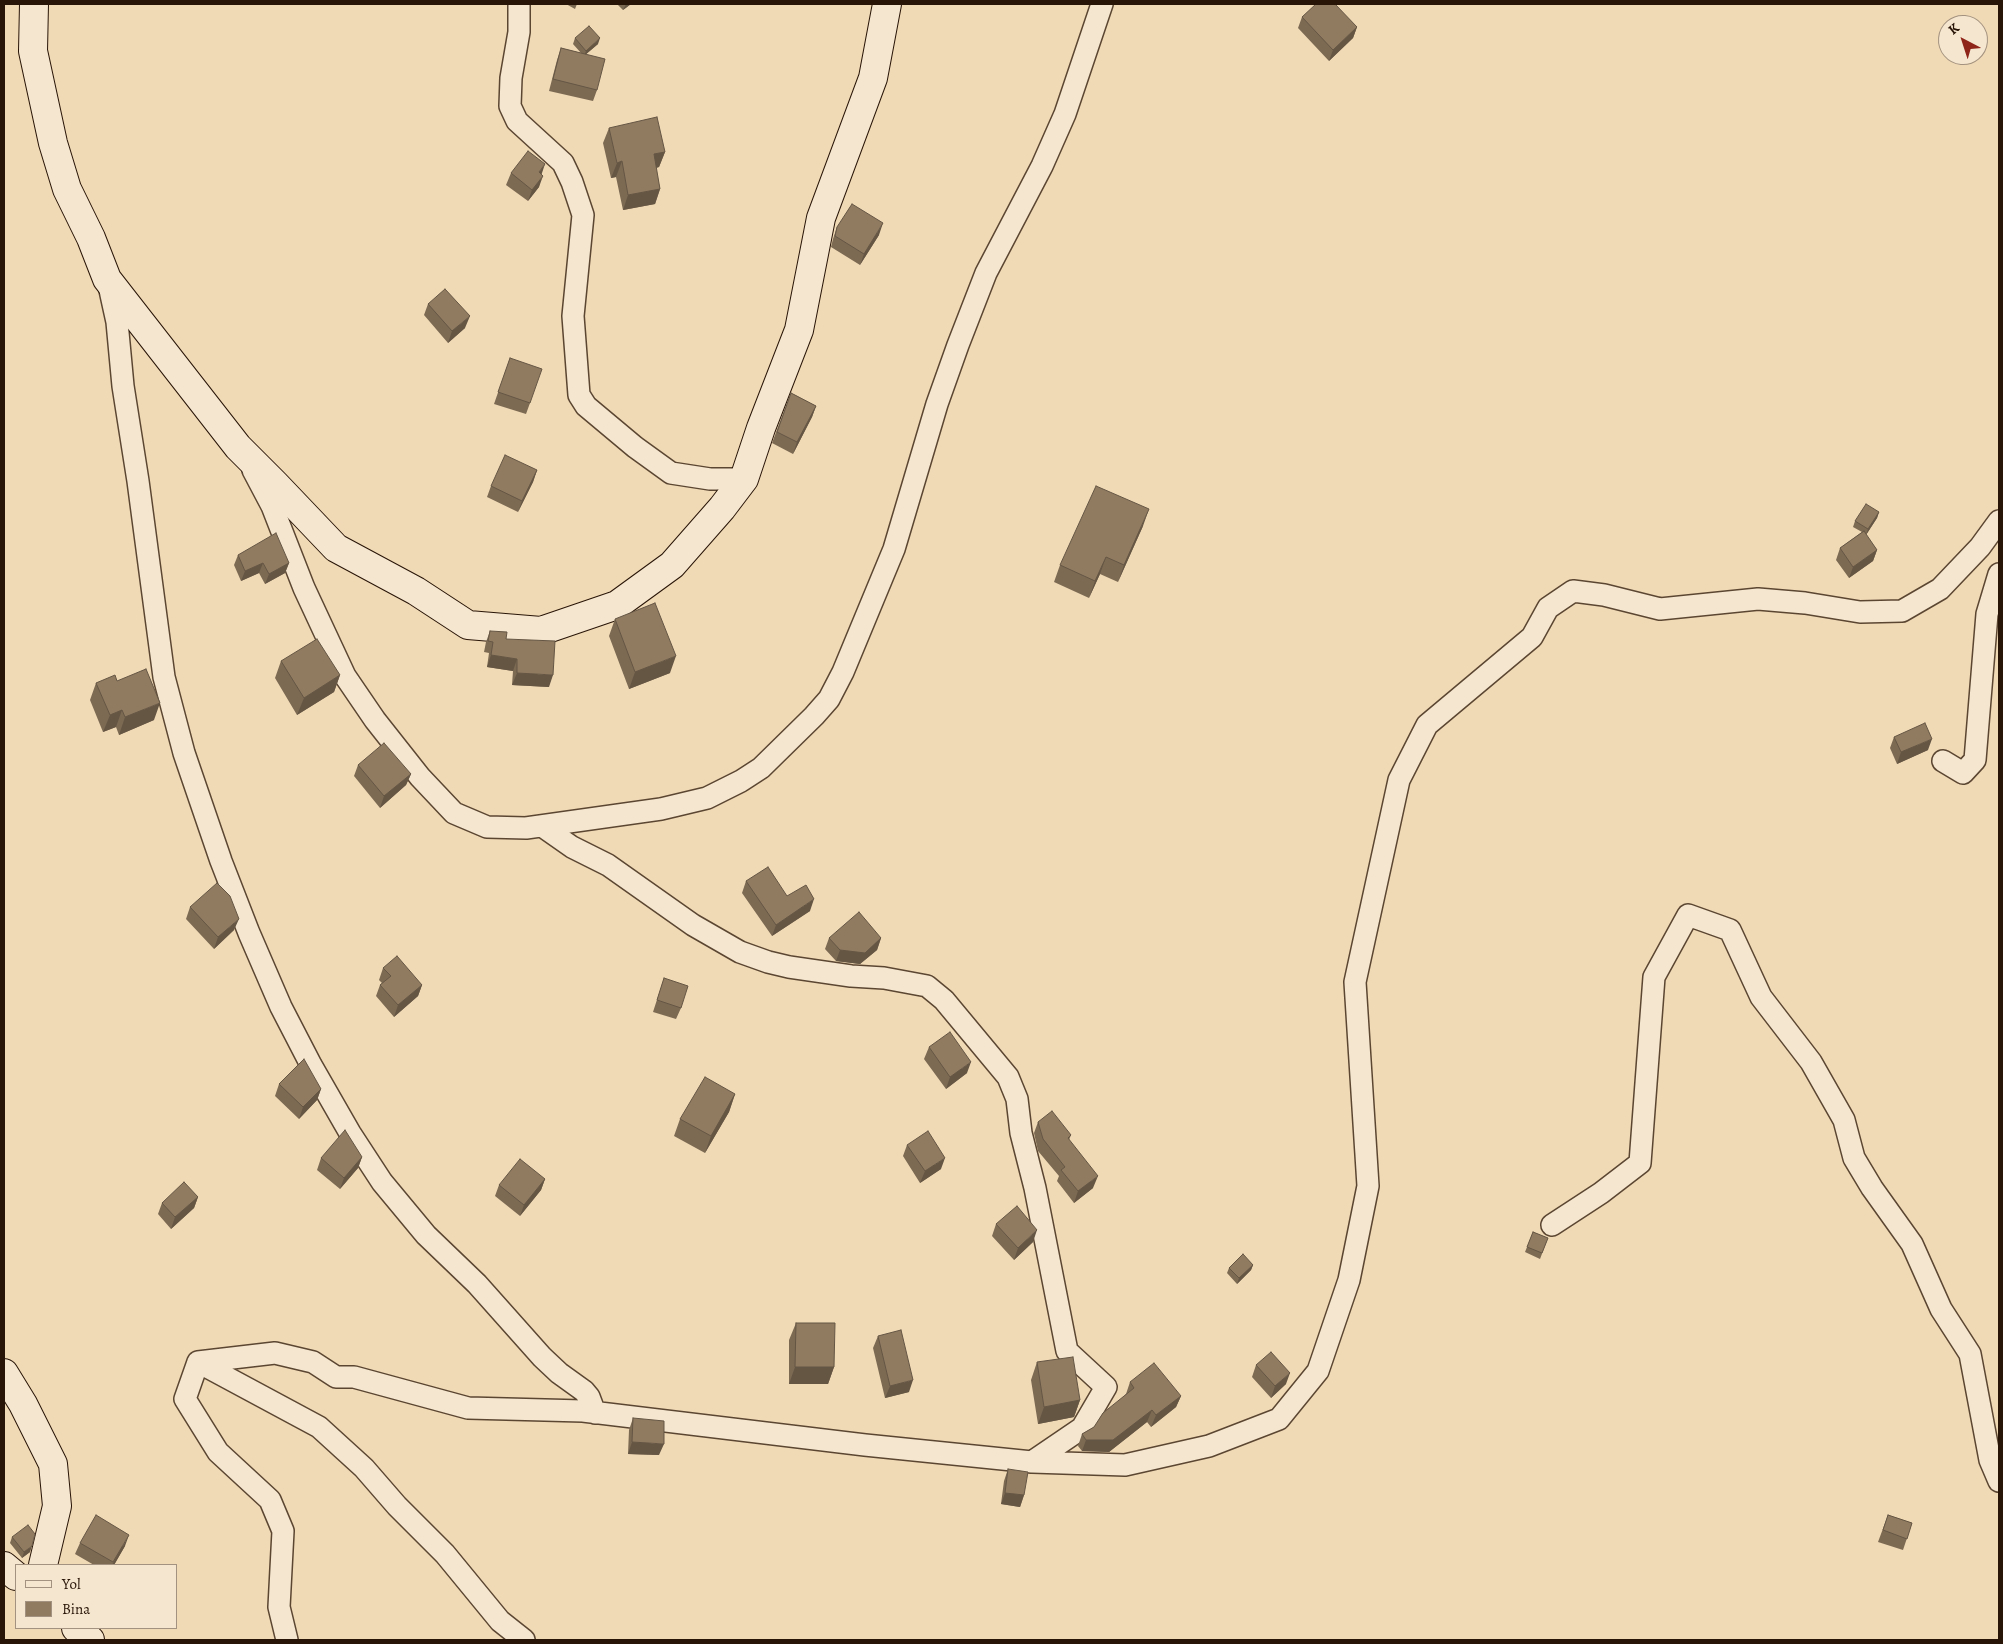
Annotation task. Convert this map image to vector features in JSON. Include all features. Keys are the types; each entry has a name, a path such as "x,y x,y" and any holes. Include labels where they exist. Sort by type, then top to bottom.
{"street":[{"path":"34,4 33,51 53,143 67,189 91,238 107,279 116,322 123,386 138,481 164,677 184,753 221,862 249,933 281,1007 311,1065 350,1133 382,1182 426,1235 477,1284 542,1357 558,1373 584,1391 589,1397 595,1413"},
{"path":"519,4 519,32 510,106 517,121 563,163 572,182 583,215 573,316 578,395 586,406 635,447 672,473 710,479 744,479"},
{"path":"238,447 276,484 336,548 416,590 468,625 541,631 617,605 672,565 722,508 744,479 761,428 799,330 821,218 873,78 887,4"},
{"path":"107,279 238,447 261,483 304,588 346,676 375,720 420,777 454,813 488,827 526,828 661,809 707,798 741,782 761,768 829,699 843,672 894,549 937,404 986,273 1042,166 1065,114 1102,4"},
{"path":"198,1362 275,1353 313,1362 336,1377 354,1377 468,1408 595,1413 865,1446 1032,1462 1126,1464 1209,1446 1279,1419 1318,1371 1349,1280 1368,1186 1355,982 1398,780 1427,725 1532,637 1548,608 1573,591 1604,595 1660,609 1758,599 1805,603 1860,612 1902,611 1940,589 1980,547 1999,521"},
{"path":"1943,761 1963,773 1975,760 1987,614 1999,574"},
{"path":"542,826 572,847 608,865 694,925 740,952 789,967 851,976 884,978 927,986 944,1000 1002,1069 1008,1077 1017,1098 1021,1133 1035,1188 1067,1351 1106,1388 1082,1428 1032,1462"},
{"path":"1552,1224 1601,1193 1640,1163 1654,978 1688,915 1730,930 1761,997 1811,1062 1844,1120 1854,1158 1872,1188 1912,1244 1941,1309 1970,1354 1990,1460 1999,1481"},
{"path":"198,1362 186,1399 218,1452 270,1500 283,1531 279,1607 287,1640"},
{"path":"198,1362 319,1427 364,1468 396,1506 445,1554 500,1621 524,1640"},
{"path":"4,1373 53,1464 57,1506 43,1564"},
{"path":"4,1566 15,1575"},
{"path":"77,1629 90,1640"}],"building":[{"path":"1316,4 1335,4 1357,27 1333,50 1302,17"},
{"path":"589,26 600,38 586,51 575,38"},
{"path":"561,48 605,59 597,90 553,79"},
{"path":"657,117 665,152 654,154 660,189 628,195 622,161 617,163 609,128"},
{"path":"528,151 545,164 539,172 543,176 532,190 511,173"},
{"path":"852,204 883,223 864,254 835,236 837,227"},
{"path":"445,289 470,316 452,331 428,304"},
{"path":"510,358 542,369 530,403 498,392"},
{"path":"791,393 816,406 797,442 777,432"},
{"path":"505,455 537,470 522,501 491,486"},
{"path":"1096,486 1149,509 1124,565 1106,557 1095,581 1060,565"},
{"path":"1866,504 1879,512 1868,529 1855,521"},
{"path":"1864,531 1877,550 1853,567 1840,548"},
{"path":"276,533 289,563 269,574 263,563 245,571 238,555"},
{"path":"655,603 676,656 635,672 615,619"},
{"path":"490,631 507,632 506,639 555,641 553,675 517,673 517,659 491,655 493,642 488,641"},
{"path":"317,639 340,675 304,698 281,661"},
{"path":"146,669 160,703 125,717 122,710 110,715 96,683 115,675 117,681"},
{"path":"1925,723 1932,739 1901,752 1894,737"},
{"path":"384,743 411,774 384,796 358,765"},
{"path":"768,867 787,896 806,885 814,899 776,925 746,881"},
{"path":"217,883 230,896 239,919 218,937 190,907"},
{"path":"859,912 881,938 865,953 840,950 829,938"},
{"path":"397,956 422,985 398,1005 380,985 391,976 383,968"},
{"path":"664,978 688,986 681,1008 657,1000"},
{"path":"950,1032 971,1062 950,1077 929,1047"},
{"path":"304,1059 321,1089 303,1107 279,1084"},
{"path":"705,1077 735,1094 711,1136 680,1119"},
{"path":"1052,1111 1071,1135 1068,1138 1098,1176 1078,1191 1061,1170 1065,1167 1043,1139 1038,1122"},
{"path":"345,1130 362,1157 344,1178 321,1158"},
{"path":"928,1131 945,1158 925,1171 907,1145"},
{"path":"520,1159 545,1179 524,1205 499,1185"},
{"path":"184,1182 198,1197 175,1217 162,1203"},
{"path":"1017,1206 1037,1230 1018,1248 996,1224"},
{"path":"1533,1232 1548,1238 1542,1253 1527,1247"},
{"path":"1243,1254 1253,1265 1239,1278 1229,1268"},
{"path":"796,1323 835,1323 834,1367 795,1367"},
{"path":"901,1330 913,1380 890,1386 878,1336"},
{"path":"1271,1352 1290,1373 1275,1386 1256,1365"},
{"path":"1073,1357 1080,1400 1044,1407 1037,1362"},
{"path":"1154,1363 1181,1396 1156,1415 1152,1410 1113,1440 1086,1440 1082,1434 1094,1427 1103,1413 1134,1388 1130,1382"},
{"path":"633,1418 664,1421 664,1444 632,1442"},
{"path":"1008,1469 1028,1472 1024,1495 1005,1493"},
{"path":"96,1515 129,1535 113,1562 80,1543"},
{"path":"1888,1515 1912,1523 1907,1539 1883,1530"},
{"path":"28,1525 35,1534 32,1546 24,1552 12,1537"}]}
